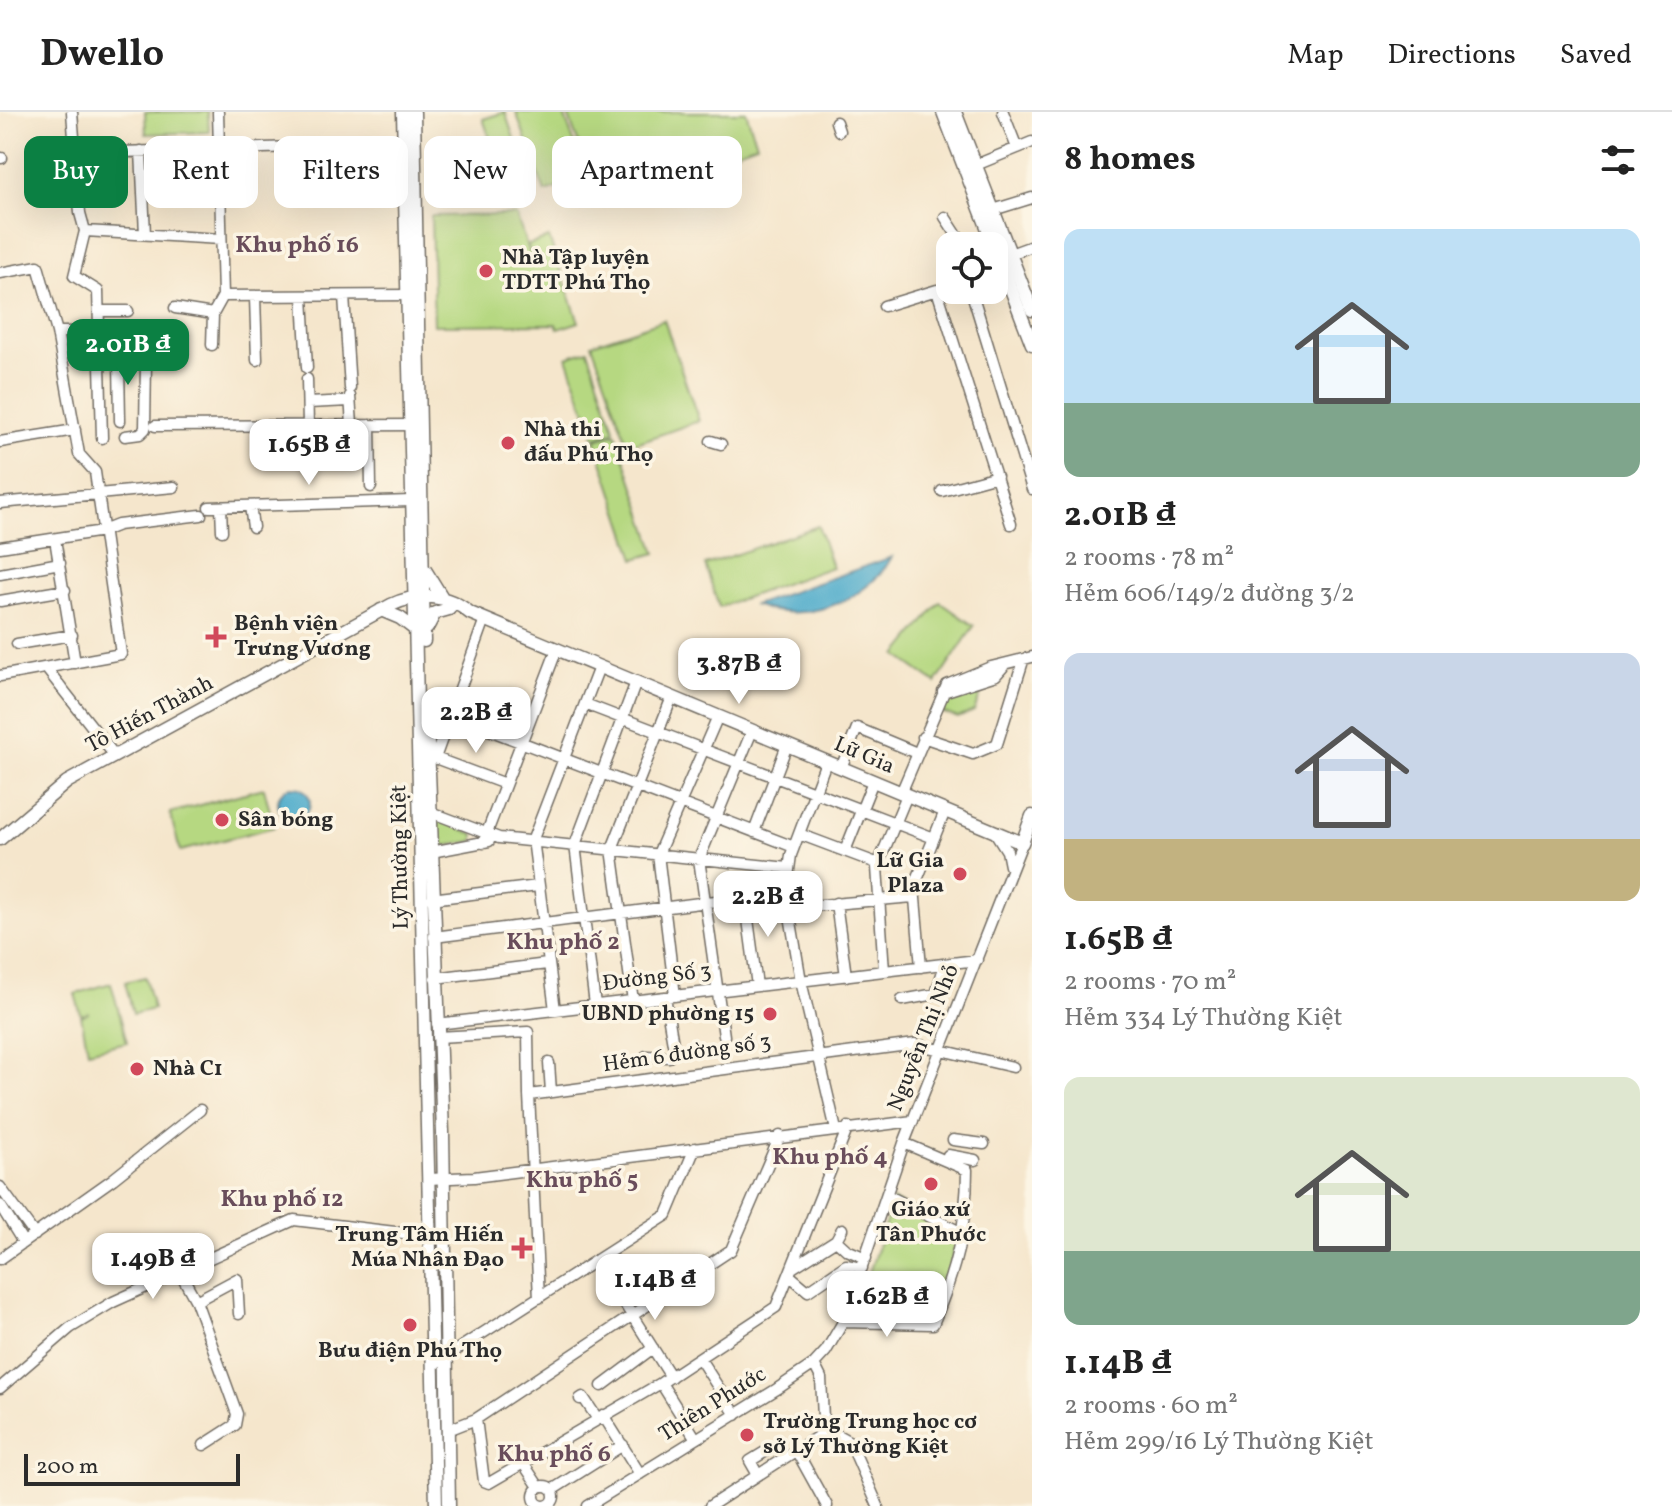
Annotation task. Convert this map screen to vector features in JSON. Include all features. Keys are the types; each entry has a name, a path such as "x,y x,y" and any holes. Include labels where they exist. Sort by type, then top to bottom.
{"main road":[{"name":"Lý Thường Kiệt","path":"403,112 404,136"},
{"name":"Lý Thường Kiệt","path":"412,295 414,112"},
{"path":"943,112 993,210 997,232"},
{"path":"955,112 992,232"},
{"name":"Lý Thường Kiệt","path":"407,208 425,570 433,600"},
{"path":"1008,269 1032,310"},
{"path":"1008,277 1032,344"},
{"name":"Lý Thường Kiệt","path":"417,425 411,501 433,600 421,635 428,1179 437,1237 448,1430 441,1504"},
{"path":"381,610 400,618 421,635 433,616 433,600 425,570"},
{"name":"Tô Hiến Thành","path":"0,839 67,782 381,610 433,600"},
{"name":"Lữ Gia","path":"433,600 1022,843"},
{"name":"Lý Thường Kiệt","path":"421,635 432,758 424,810"},
{"path":"995,832 1013,830 1032,815"},
{"name":"Nguyễn Thị Nhỏ","path":"1022,843 1032,815"},
{"name":"Lý Thường Kiệt","path":"425,853 434,937 443,1178 437,1237 433,1365 441,1504"}],"street":[{"path":"72,112 80,213 85,231 74,276 98,291 102,438"},
{"path":"218,112 219,136"},
{"path":"1003,112 1017,148"},
{"path":"970,167 1032,142"},
{"path":"141,151 145,234"},
{"path":"128,152 144,151"},
{"path":"993,210 1032,198"},
{"path":"212,345 213,314 223,296 220,208"},
{"path":"945,217 955,232"},
{"path":"85,231 221,239"},
{"path":"1008,255 1032,246"},
{"path":"0,273 38,266 57,332 79,454 95,472 121,654 0,676"},
{"path":"884,306 937,290 1011,524"},
{"path":"223,296 412,295"},
{"path":"344,296 352,425"},
{"path":"255,297 257,360"},
{"path":"303,297 308,426"},
{"path":"975,304 1032,489"},
{"path":"175,308 213,314"},
{"path":"99,311 128,311"},
{"path":"57,332 100,332"},
{"path":"100,361 146,362 145,429 140,434 125,436"},
{"path":"119,362 120,421"},
{"path":"308,403 350,394"},
{"path":"370,425 371,487"},
{"path":"155,426 417,425"},
{"path":"0,442 75,430"},
{"path":"942,491 997,476"},
{"path":"0,503 174,487"},
{"path":"0,547 210,510 411,501"},
{"path":"250,506 253,527"},
{"path":"210,510 222,531"},
{"path":"55,539 75,663"},
{"path":"0,574 60,563"},
{"path":"0,601 65,590"},
{"path":"485,619 432,758 505,784"},
{"path":"17,644 72,635"},
{"path":"485,838 557,649"},
{"path":"884,971 877,900 879,864 896,822 917,753 943,692 947,685 991,667 1003,667 1027,659"},
{"path":"923,737 973,754 997,744 1027,659"},
{"path":"555,1010 533,839 599,667"},
{"path":"46,668 115,756"},
{"path":"595,1005 575,845 636,682"},
{"path":"633,1001 612,849 672,697"},
{"path":"585,704 934,838"},
{"path":"450,715 794,847"},
{"path":"673,1044 658,854 718,716"},
{"path":"841,768 857,728 917,753"},
{"path":"724,1036 699,859 752,731"},
{"path":"754,832 787,745"},
{"path":"826,762 794,847 786,892 801,981 836,1130"},
{"path":"845,851 873,781"},
{"path":"424,810 485,838"},
{"path":"921,967 913,897 945,811"},
{"path":"995,832 1011,861 1010,873"},
{"path":"799,834 879,864"},
{"path":"425,853 485,838 533,839 788,868"},
{"name":"Nguyễn Thị Nhỏ","path":"843,1322 904,1143 1022,843"},
{"path":"431,899 538,886"},
{"path":"434,937 786,892"},
{"path":"745,897 757,986"},
{"path":"787,908 913,897"},
{"path":"836,903 846,976"},
{"name":"Đường Số 3","path":"438,1030 555,1010 977,960"},
{"path":"435,978 547,964"},
{"path":"902,1001 936,994 945,964"},
{"path":"438,1030 528,1032 539,1298"},
{"name":"Hẻm 6 đường số 3","path":"529,1095 915,1044 1013,1067"},
{"path":"646,1056 664,1058 663,1078"},
{"path":"549,1063 551,1092"},
{"path":"0,1259 113,1179 200,1110"},
{"path":"428,1179 913,1121"},
{"path":"476,1419 484,1481 489,1483 666,1380 776,1307 848,1127"},
{"path":"448,1430 476,1419 731,1250 780,1136"},
{"path":"953,1140 984,1144"},
{"path":"843,1322 933,1324 954,1275 964,1234 967,1170 904,1143"},
{"path":"433,1365 667,1215 695,1148"},
{"path":"948,1155 975,1160"},
{"path":"887,1195 964,1234"},
{"path":"1,1197 35,1235"},
{"path":"1,1197 23,1242"},
{"path":"0,1388 70,1328 113,1302 294,1220 437,1237"},
{"path":"791,1272 836,1240 842,1229"},
{"path":"836,1240 864,1263"},
{"path":"597,1260 653,1348 696,1439"},
{"path":"791,1272 808,1291 831,1282 846,1265 864,1263"},
{"path":"179,1270 196,1301 237,1414 235,1425 204,1445"},
{"path":"196,1301 237,1279 239,1314"},
{"name":"Thiên Phước","path":"588,1506 814,1364 843,1322"},
{"path":"602,1386 653,1348"},
{"path":"700,1359 736,1415"},
{"path":"814,1364 821,1378 823,1418 828,1430 850,1442 878,1506"},
{"path":"580,1399 583,1397 623,1445 640,1474"},
{"path":"710,1506 828,1430"},
{"path":"523,1463 539,1487 552,1490 623,1445"},
{"path":"758,1475 750,1461 773,1447"},
{"path":"796,1450 827,1506"},
{"path":"539,1487 534,1492 532,1504 550,1505 554,1499 552,1490"}],"green space":[{"path":"145,112 208,112 209,132 146,134"},
{"path":"505,112 513,136 489,136 483,119"},
{"path":"516,112 563,112 572,136 552,136 552,190 545,192 536,167 536,136 525,136"},
{"path":"567,112 746,112 757,144 742,149 742,136 576,136"},
{"path":"516,215 530,255 528,245 549,238 579,322 558,329 556,324 434,325 431,216"},
{"path":"664,320 699,421 628,446 592,344"},
{"path":"588,350 615,431 595,438 567,357"},
{"path":"616,433 656,553 635,559 595,440"},
{"path":"818,526 832,567 719,607 705,565"},
{"path":"940,602 974,626 936,683 897,655"},
{"path":"975,689 982,691 974,711 958,718 941,712 945,700"},
{"path":"264,788 274,827 180,851 170,813"},
{"path":"438,819 474,834 474,841 439,847 435,843"},
{"path":"145,977 153,1009 133,1014 125,982"},
{"path":"111,983 127,1042 88,1051 81,1016 89,1013 81,1015 75,994"},
{"path":"893,1200 958,1235 949,1271 929,1317 853,1322"}],"water":[{"path":"892,557 866,587 831,606 792,612 773,611 754,605"},
{"path":"294,787 305,792 310,803 305,814 294,819 283,814 278,803 283,792"}],"place":[{"name":"Nhà Tập luyện TDTT Phú Thọ","path":"486,271"},
{"name":"Nhà thi đấu Phú Thọ","path":"508,443"},
{"name":"Bệnh viện Trưng Vương","path":"216,637"},
{"name":"Sân bóng","path":"222,820"},
{"name":"Lữ Gia Plaza","path":"960,874"},
{"name":"UBND phường 15","path":"770,1014"},
{"name":"Nhà C1","path":"137,1069"},
{"name":"Giáo xứ Tân Phước","path":"931,1184"},
{"name":"Trung Tâm Hiến Múa Nhân Đạo","path":"522,1248"},
{"name":"Bưu điện Phú Thọ","path":"410,1325"},
{"name":"Trường Trung học cơ sở Lý Thường Kiệt","path":"747,1435"}],"district":[{"name":"Khu phố 16","path":"297,246"},
{"name":"Khu phố 2","path":"563,943"},
{"name":"Khu phố 4","path":"830,1158"},
{"name":"Khu phố 5","path":"582,1181"},
{"name":"Khu phố 12","path":"282,1200"},
{"name":"Khu phố 6","path":"554,1455"}]}
